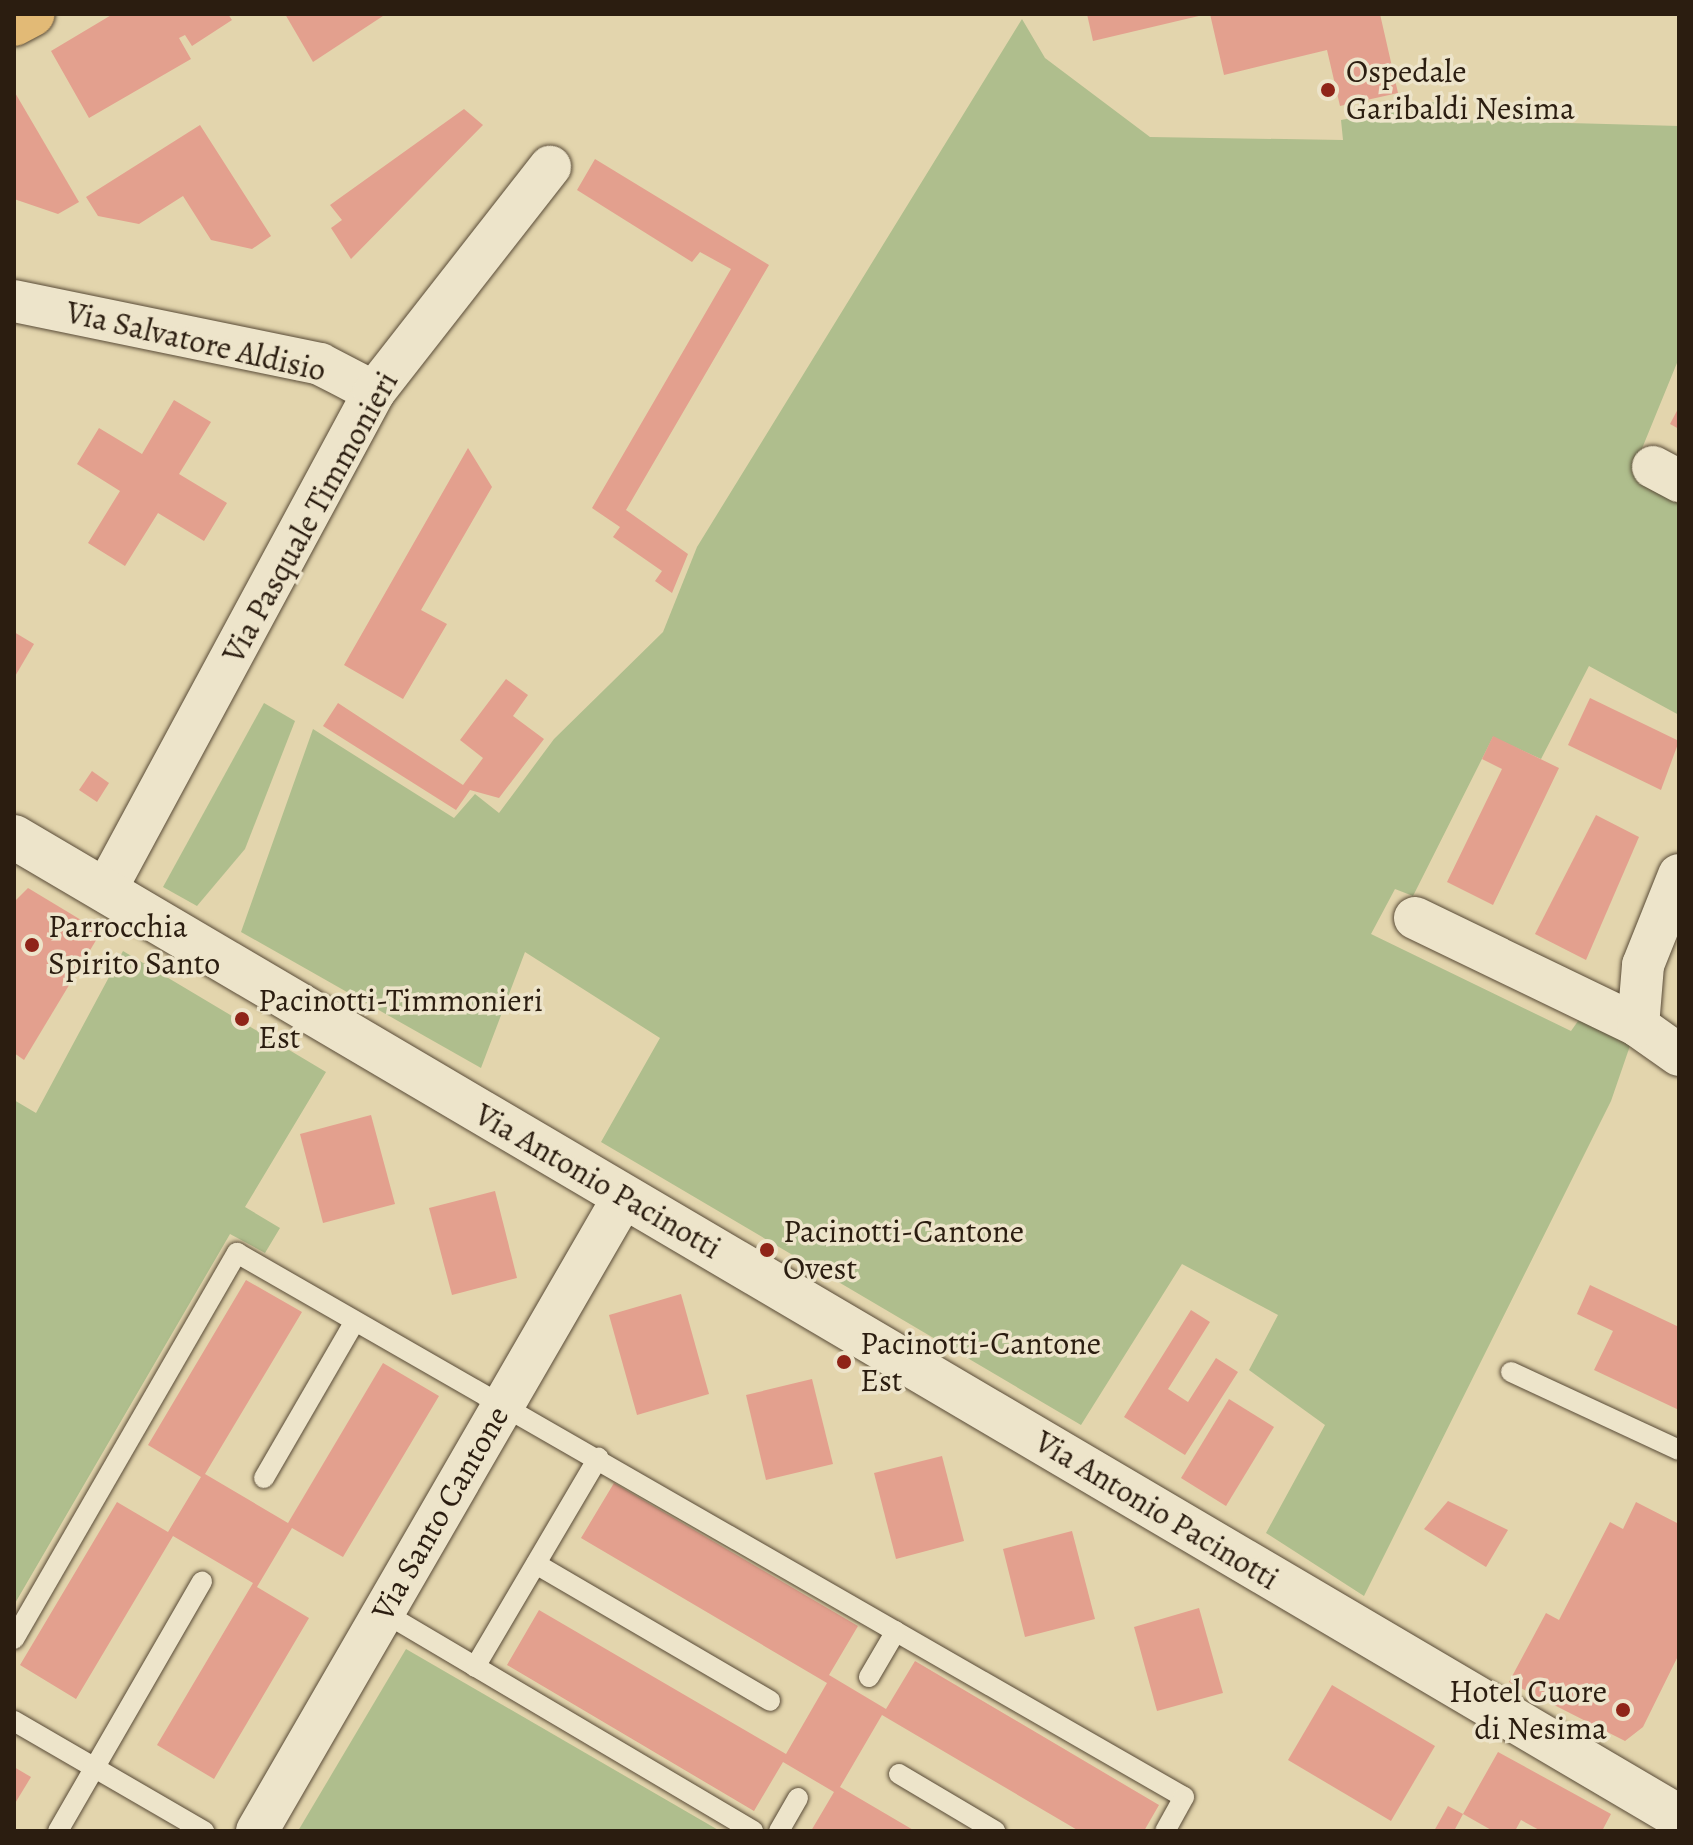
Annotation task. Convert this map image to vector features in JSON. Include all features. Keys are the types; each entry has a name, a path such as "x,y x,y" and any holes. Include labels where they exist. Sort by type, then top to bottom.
{"main road":[{"path":"14,24 33,14"},
{"name":"Via Antonio Pacinotti","path":"14,837 1674,1816"}],"street":[{"name":"Via Pasquale Timmonieri","path":"105,891 374,392 550,167"},
{"name":"Via Salvatore Aldisio","path":"14,301 320,364 374,392"},
{"path":"1638,1026 1643,965 1679,875"},
{"path":"1415,918 1638,1026 1679,1055"},
{"name":"Via Santo Cantone","path":"257,1831 624,1196"}],"lane":[{"path":"14,1639 237,1253 1184,1797 1165,1831"},
{"path":"264,1478 355,1321"},
{"path":"1511,1372 1679,1450"},
{"path":"475,1667 598,1458"},
{"path":"536,1564 770,1701"},
{"path":"58,1831 202,1582"},
{"path":"383,1612 753,1831"},
{"path":"869,1677 896,1631"},
{"path":"14,1721 204,1831"},
{"path":"899,1774 995,1831"},
{"path":"779,1831 798,1798"}],"green space":[{"path":"1022,19 1045,58 1150,137 1343,140 1341,120 1434,102 1456,120 1679,126 1679,358 1632,473 1679,500 1679,715 1589,666 1541,759 1493,737 1413,896 1395,889 1371,934 1571,1031 1583,1014 1632,1040 1611,1101 1364,1596 1266,1533 1325,1425 1249,1370 1278,1315 1182,1264 1081,1425 601,1142 660,1038 525,952 481,1068 241,932 313,729 454,818 475,794 499,813 554,739 663,632 697,547"},
{"path":"264,703 295,721 245,849 197,906 163,887"},
{"path":"123,951 326,1072 245,1207 280,1228 265,1253 230,1234 14,1605 14,1100 36,1113"},
{"path":"406,1649 720,1831 298,1831"}],"building":[{"path":"113,14 228,14 232,20 192,46 185,35 179,38 191,59 89,118 51,51"},
{"path":"285,14 386,14 313,62"},
{"path":"1087,14 1203,14 1203,15 1093,41"},
{"path":"1210,14 1380,14 1398,93 1340,106 1327,50 1224,75"},
{"path":"14,91 79,202 58,214 14,199"},
{"path":"464,109 483,125 351,259 331,228 342,220 330,205"},
{"path":"200,125 271,236 252,249 211,240 183,196 139,224 98,216 86,197"},
{"path":"595,159 769,265 626,510 688,554 672,593 655,581 662,571 613,537 620,527 592,508 731,269 700,252 692,262 577,190"},
{"path":"174,400 211,422 179,474 227,503 204,541 158,513 125,566 88,543 120,491 77,464 99,428 142,454"},
{"path":"1679,407 1679,429 1670,424"},
{"path":"468,448 492,487 421,610 447,624 403,699 344,665"},
{"path":"14,632 34,644 14,678"},
{"path":"506,679 528,695 513,716 544,739 499,798 470,790 456,810 323,726 338,703 463,785 483,758 460,740"},
{"path":"1590,698 1679,741 1661,790 1568,745"},
{"path":"1493,736 1559,768 1493,905 1447,882 1502,769 1482,759"},
{"path":"92,771 109,783 97,802 79,790"},
{"path":"1596,815 1639,837 1586,960 1535,934"},
{"path":"28,888 101,932 24,1060 14,1053 14,902"},
{"path":"371,1115 395,1204 323,1223 300,1134"},
{"path":"495,1191 517,1278 452,1295 429,1208"},
{"path":"246,1280 302,1312 205,1474 288,1523 383,1363 439,1396 343,1557 292,1528 257,1587 309,1618 214,1779 157,1745 253,1583 173,1536 76,1699 20,1665 117,1502 168,1532 201,1477 148,1445"},
{"path":"1590,1285 1679,1327 1679,1410 1594,1370 1613,1331 1577,1314"},
{"path":"681,1294 709,1394 637,1415 609,1315"},
{"path":"1191,1310 1210,1322 1168,1389 1188,1402 1216,1358 1238,1372 1185,1455 1124,1417"},
{"path":"812,1379 833,1464 766,1480 746,1395"},
{"path":"1229,1399 1274,1427 1226,1506 1181,1478"},
{"path":"942,1456 964,1541 896,1559 874,1473"},
{"path":"614,1483 858,1626 829,1675 886,1709 915,1661 1159,1805 1144,1831 1079,1831 882,1715 840,1787 915,1831 811,1831 834,1792 783,1762 754,1811 507,1665 539,1610 786,1754 827,1683 581,1538"},
{"path":"1448,1501 1508,1530 1486,1567 1424,1529"},
{"path":"1636,1502 1679,1524 1679,1654 1643,1727 1625,1741 1509,1682 1546,1613 1559,1620 1610,1522 1623,1529"},
{"path":"1072,1531 1095,1619 1025,1637 1003,1549"},
{"path":"1199,1608 1223,1693 1157,1711 1134,1627"},
{"path":"1332,1685 1435,1746 1391,1821 1288,1760"},
{"path":"1498,1752 1611,1814 1602,1831 1541,1831 1521,1820 1515,1831 1493,1831 1463,1814"},
{"path":"14,1767 31,1777 14,1805"},
{"path":"1448,1806 1463,1814 1454,1831 1434,1831"}],"place":[{"name":"Ospedale Garibaldi Nesima","path":"1328,90"},
{"name":"Parrocchia Spirito Santo","path":"32,945"},
{"name":"Pacinotti-Timmonieri Est","path":"242,1019"},
{"name":"Pacinotti-Cantone Ovest","path":"767,1250"},
{"name":"Pacinotti-Cantone Est","path":"844,1362"},
{"name":"Hotel Cuore di Nesima","path":"1623,1710"}]}
